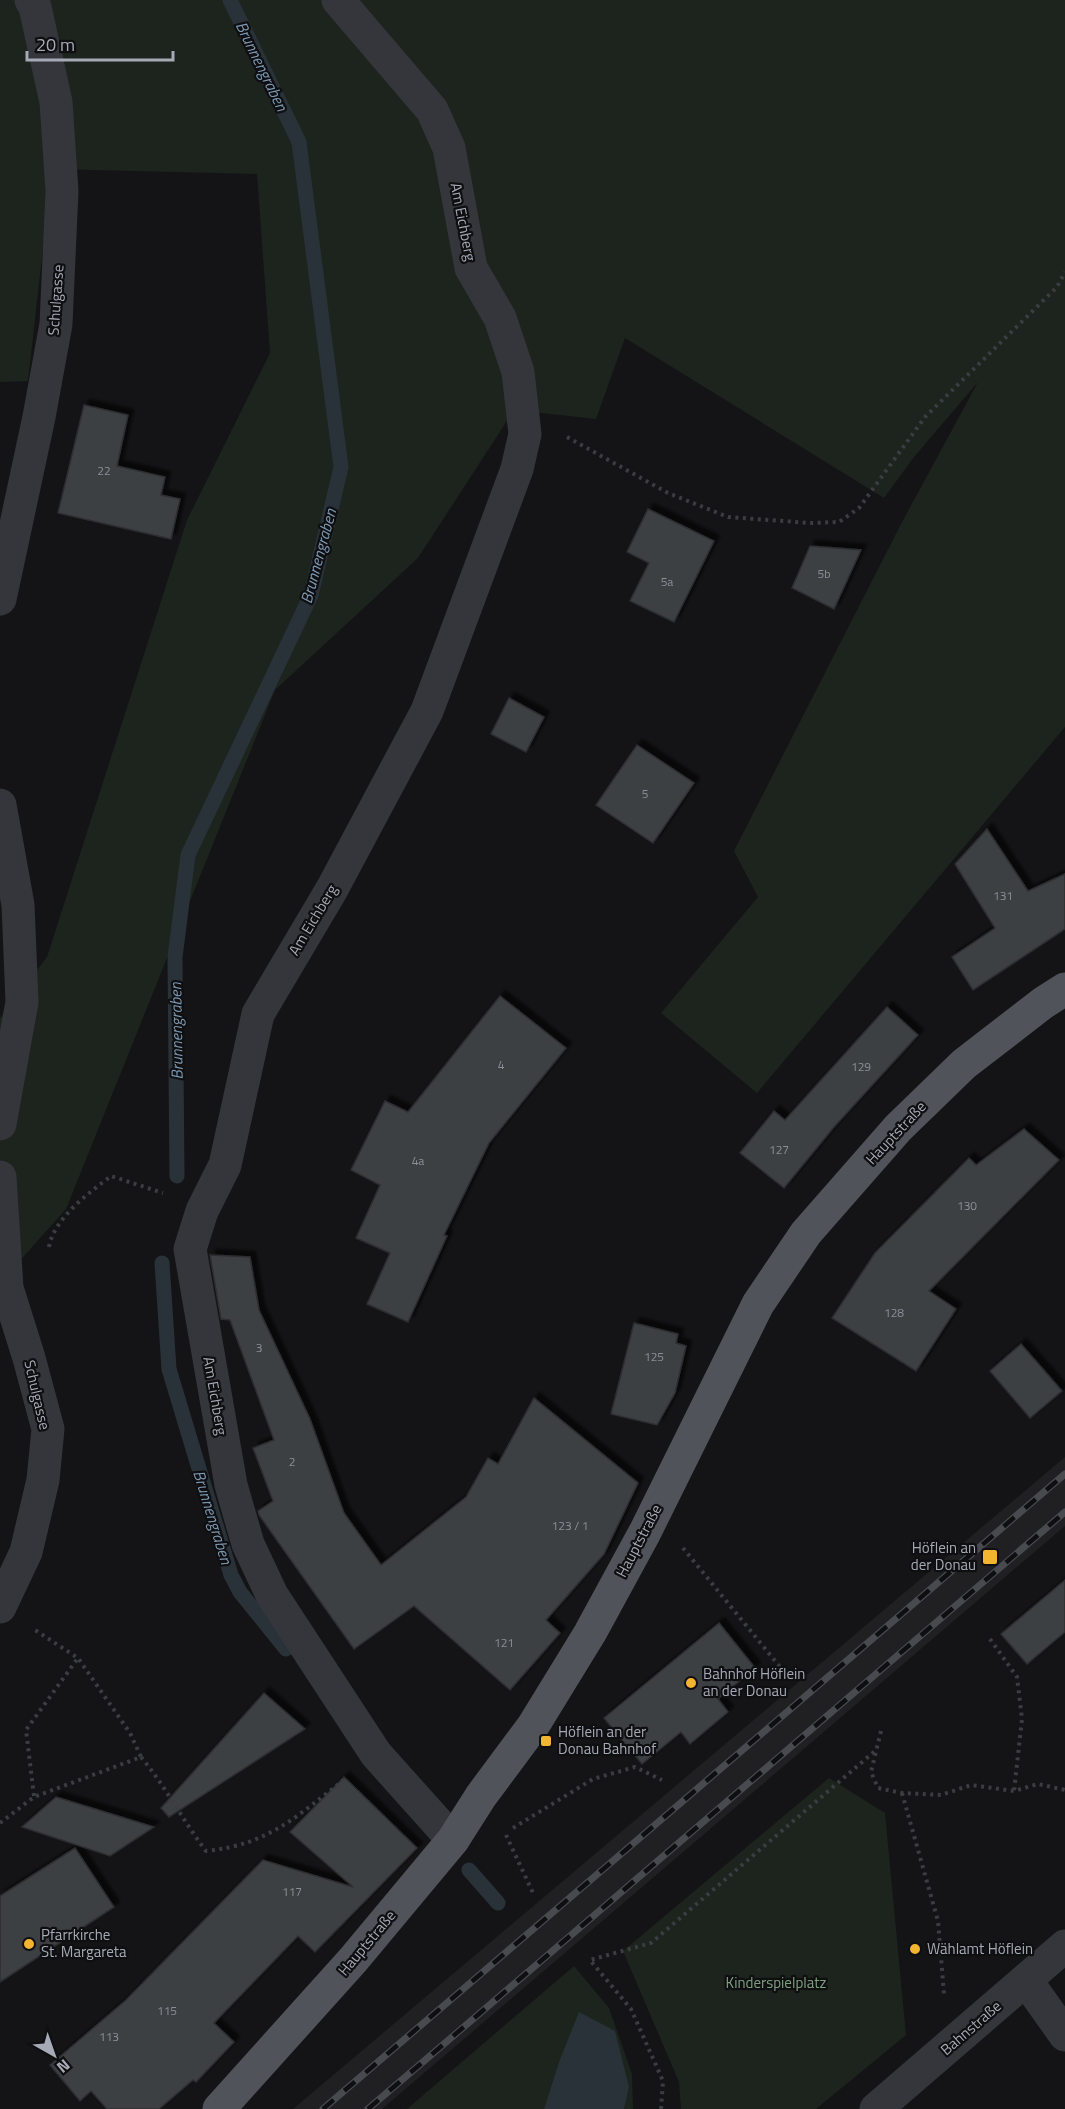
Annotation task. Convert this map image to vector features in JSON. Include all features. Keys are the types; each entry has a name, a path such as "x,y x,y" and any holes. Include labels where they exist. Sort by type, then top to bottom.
{"main road":[{"name":"Hauptstraße","path":"219,2109 353,1960 453,1840 481,1796 533,1726 590,1633 654,1513 758,1304 806,1233 898,1128 964,1064 1043,1003 1065,989"}],"street":[{"name":"Schulgasse","path":"0,599 39,417 56,324 62,191 56,102 35,7 31,0"},
{"name":"Am Eichberg","path":"338,0 432,110 449,148 471,268 500,318 518,372 525,434 517,469 427,711 332,889 258,1014 225,1165 202,1211 190,1249 231,1485 248,1544 272,1595 376,1754 453,1840"},
{"path":"0,805 18,905 22,1002 0,1124"},
{"name":"Schulgasse","path":"0,1178 7,1288 48,1429 43,1480 26,1552 0,1607"},
{"name":"Bahnstraße","path":"876,2109 1065,1946"},
{"path":"1026,1980 1065,2035"}],"path":[{"path":"525,434 571,437 668,493 728,517 810,524 839,522 859,508 924,417 1057,286 1065,272"},
{"path":"47,1256 51,1234 83,1198 111,1176 151,1188 202,1211"},
{"path":"654,1513 789,1677"},
{"path":"34,1629 78,1658 130,1733 141,1757 155,1774 190,1831 206,1851 232,1849 263,1837 288,1823 350,1774"},
{"path":"990,1639 1017,1677 1022,1719 1014,1791"},
{"path":"34,1797 26,1730 78,1658"},
{"path":"881,1731 871,1772 878,1788 902,1793 941,1795 971,1785 1014,1791 1038,1784 1065,1790"},
{"path":"661,2109 663,2081 631,2009 590,1960 651,1943 875,1751"},
{"path":"0,1823 34,1797 141,1757"},
{"path":"534,1895 505,1833 593,1779 635,1767 662,1780"},
{"path":"902,1793 938,1921 949,2046"}],"shaded area":[{"path":"1065,1457 1065,1526 382,2109 293,2109"},
{"path":"579,2012 615,2031 629,2087 624,2109 544,2109 559,2062"}],"green space":[{"path":"0,0 1065,0 1065,727 757,1093 661,1013 758,897 734,851 901,524 978,382 914,457 884,498 625,338 596,419 514,410 418,558 275,690 66,1209 0,1283 0,1018 47,957 187,520 270,353 257,174 52,169 28,381 0,382"},
{"name":"Kinderspielplatz","path":"829,1778 885,1813 906,2035 816,2109 681,2109 679,2082 623,1951"},
{"path":"574,1966 609,2008 632,2074 633,2109 624,2109 629,2087 559,2062 544,2109 407,2109"}],"building":[{"path":"84,405 128,415 117,466 165,477 161,495 180,499 171,539 58,513"},
{"path":"648,509 714,541 674,622 630,601 649,563 627,552"},
{"path":"810,546 861,550 834,609 792,588"},
{"path":"509,698 544,717 526,752 491,734"},
{"path":"637,745 694,783 653,843 596,805"},
{"path":"987,829 1028,891 1065,874 1065,929 973,990 952,957 995,928 955,864"},
{"path":"500,996 566,1048 489,1143 444,1235 447,1236 408,1322 367,1304 390,1253 356,1238 380,1185 351,1170 385,1101 408,1112"},
{"path":"887,1007 918,1035 834,1127 784,1188 740,1153 774,1111 785,1120"},
{"path":"1024,1129 1059,1160 929,1291 956,1309 916,1371 832,1318 875,1253 969,1158 976,1165"},
{"path":"210,1255 250,1257 259,1310 310,1419 344,1513 381,1565 466,1497 488,1458 498,1464 534,1398 638,1483 604,1554 546,1620 560,1633 510,1690 414,1606 354,1649 259,1515 258,1511 273,1501 253,1448 274,1440 230,1320 221,1319"},
{"path":"634,1323 678,1334 676,1343 686,1346 675,1393 657,1425 611,1414"},
{"path":"1021,1344 1062,1391 1030,1418 990,1371"},
{"path":"1065,1580 1065,1632 1027,1664 1001,1634"},
{"name":"Bahnhof Höflein an der Donau","path":"719,1623 755,1668 718,1699 728,1712 690,1744 681,1732 642,1764 604,1718"},
{"path":"264,1693 305,1729 169,1817 161,1808"},
{"path":"344,1777 417,1848 315,1952 298,1936 214,2023 234,2042 196,2082 193,2080 159,2109 107,2109 91,2091 80,2101 50,2065 126,2000 263,1860 353,1887 290,1832"},
{"path":"56,1797 154,1827 110,1856 22,1827"},
{"name":"Pfarrkirche St. Margareta","path":"75,1848 114,1907 0,1982 0,1896"}],"waterway":[{"name":"Brunnengraben","path":"177,1176 175,957 188,855 311,595 341,467 299,142 230,0"},
{"name":"Brunnengraben","path":"162,1263 169,1369 231,1575 240,1592 286,1649"},
{"name":"Brunnengraben","path":"469,1870 498,1903"}],"railway":[{"path":"323,2109 1065,1474"},
{"path":"368,2109 1065,1512"}],"place":[{"name":"Höflein an der Donau","path":"990,1557"},
{"name":"Bahnhof Höflein an der Donau","path":"691,1683"},
{"name":"Höflein an der Donau Bahnhof","path":"546,1741"},
{"name":"Pfarrkirche St. Margareta","path":"29,1944"},
{"name":"Wählamt Höflein","path":"915,1949"}]}
